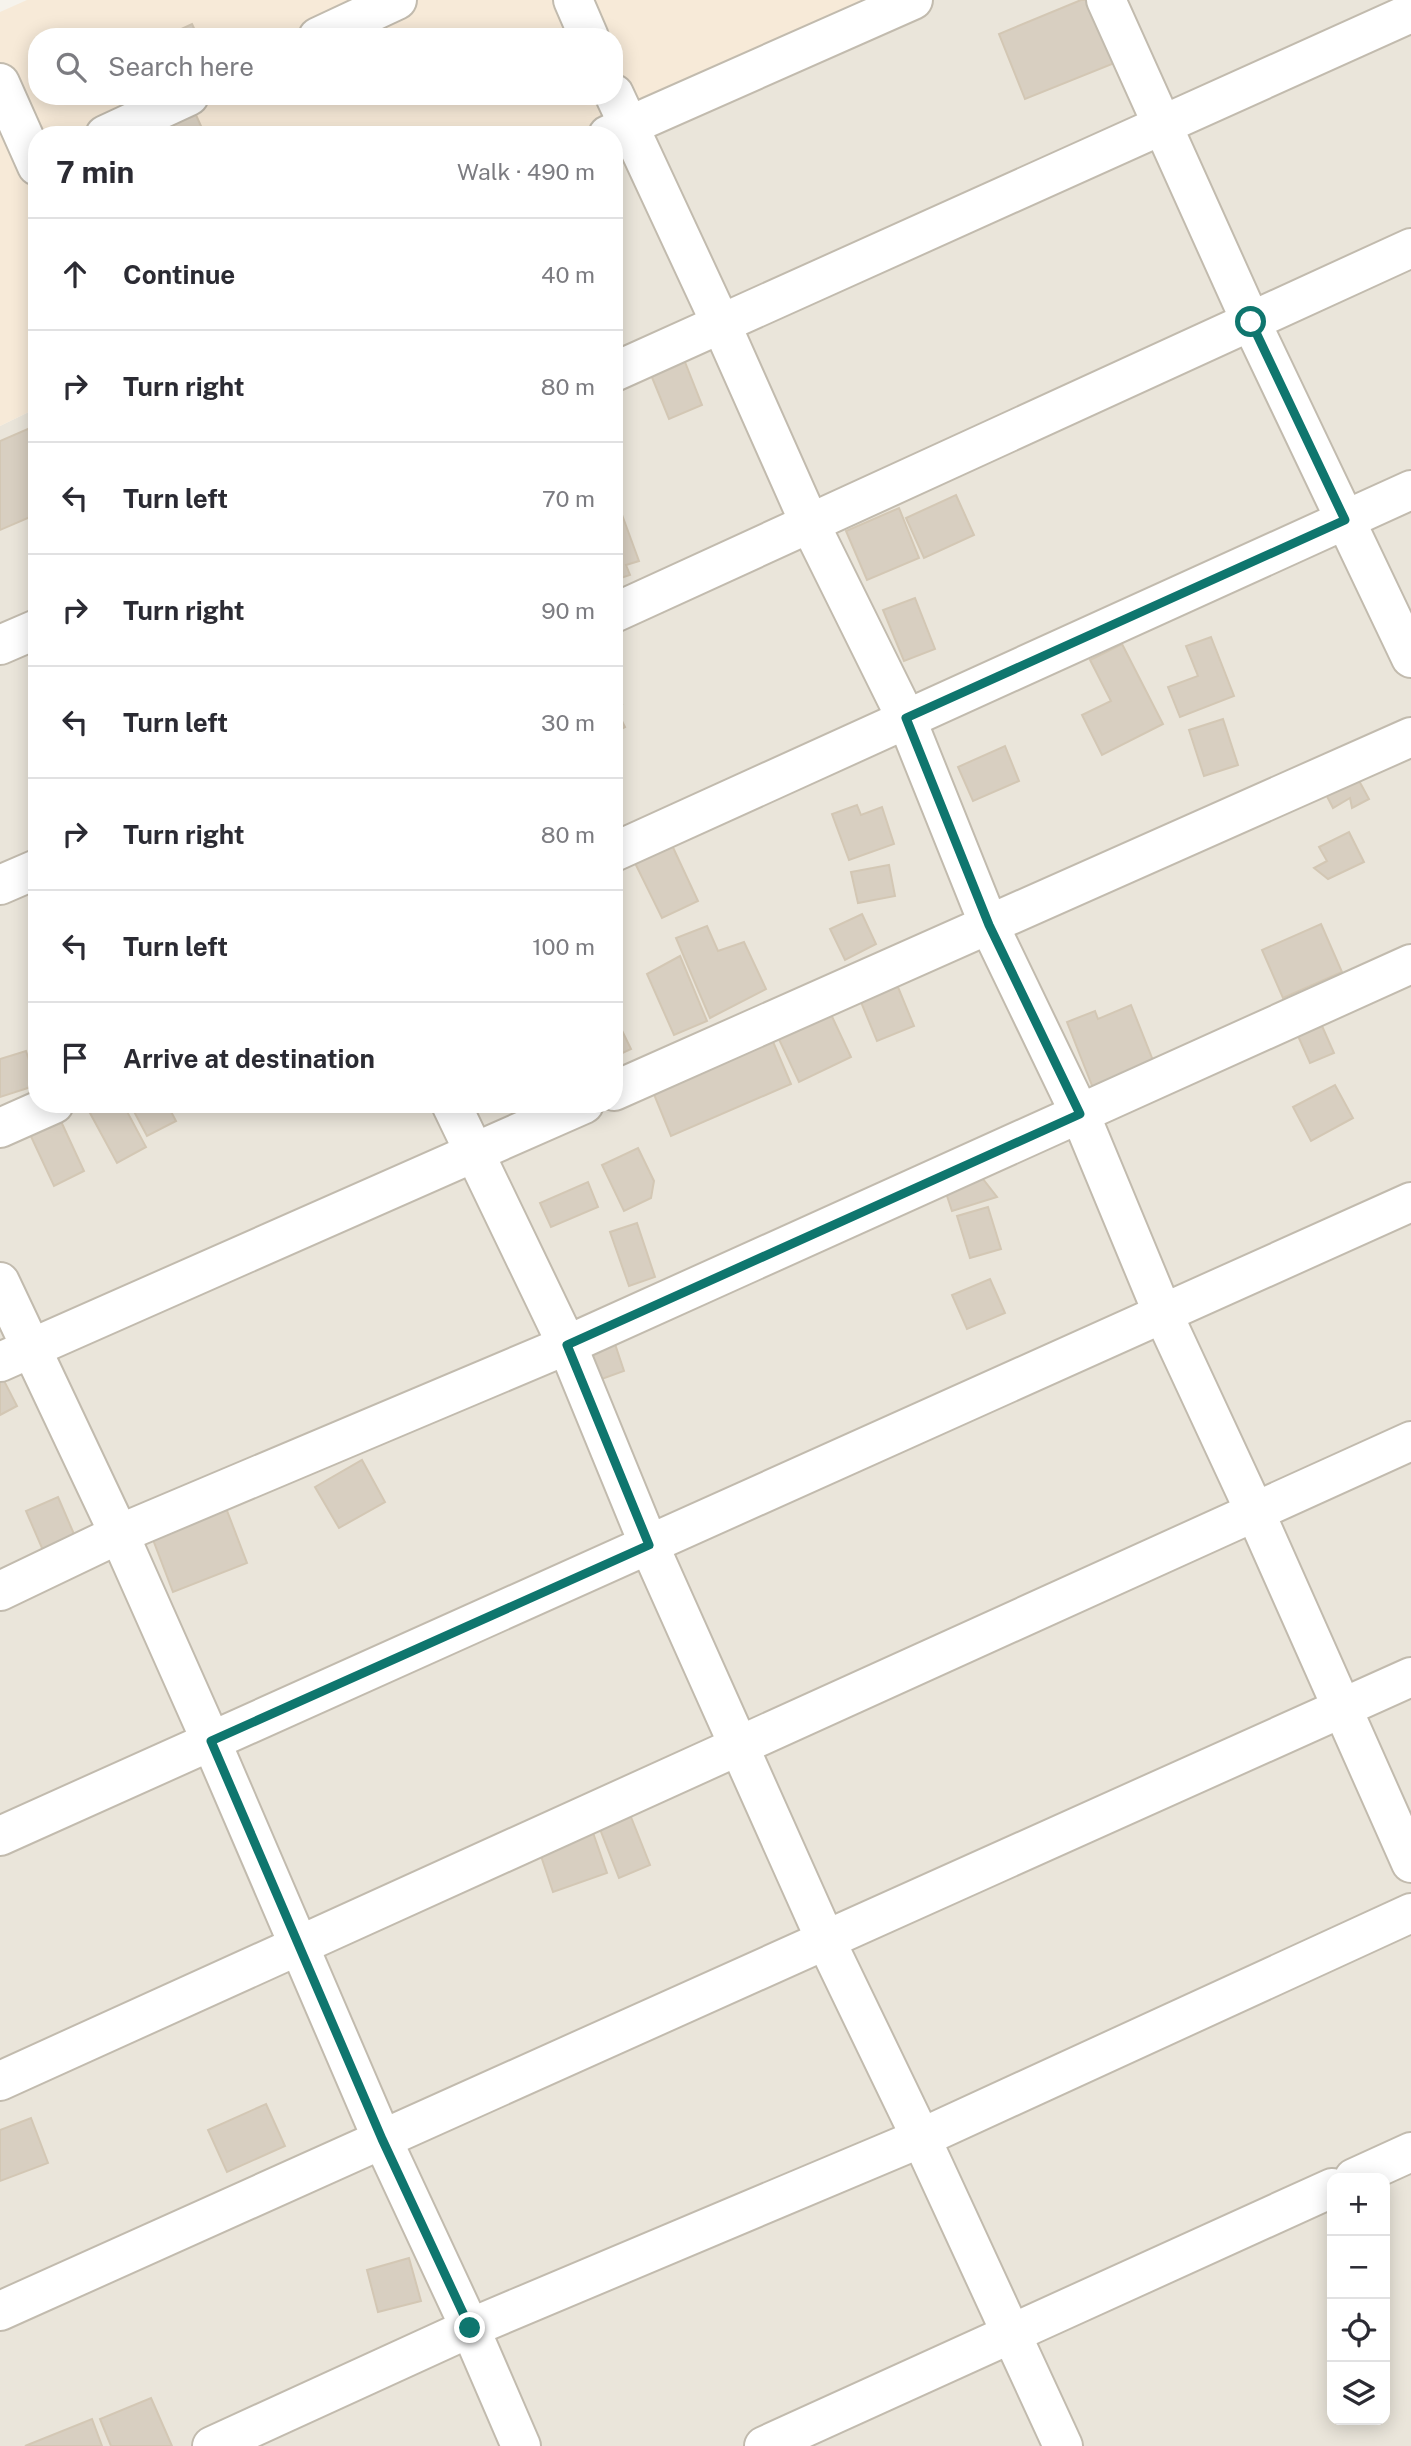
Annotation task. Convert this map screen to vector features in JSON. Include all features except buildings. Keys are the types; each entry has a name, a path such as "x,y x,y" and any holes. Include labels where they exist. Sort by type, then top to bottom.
{"street":[{"path":"336,28 397,0"},
{"path":"573,0 585,28"},
{"path":"617,118 913,0"},
{"path":"1107,0 1251,322 1411,658"},
{"path":"623,368 1411,13"},
{"path":"0,83 28,146"},
{"path":"124,126 169,105"},
{"path":"623,130 721,324 810,524 906,718 989,925 1080,1114 1163,1314 1255,1512 1411,1863"},
{"path":"623,609 1411,248"},
{"path":"623,848 1411,490"},
{"path":"0,645 28,633"},
{"path":"623,1087 1411,737"},
{"path":"0,885 28,873"},
{"path":"0,1591 119,1535 567,1345 1411,964"},
{"path":"0,1128 34,1113"},
{"path":"455,1113 567,1345 649,1545 826,1941 921,2138 1063,2446"},
{"path":"16,1355 564,1113"},
{"path":"0,1836 1411,1202"},
{"path":"0,1282 16,1355 119,1535 211,1741 382,2139 470,2328 521,2446"},
{"path":"0,2081 1411,1441"},
{"path":"0,2311 1411,1676"},
{"path":"212,2446 470,2328 921,2138 1411,1913"},
{"path":"1365,2173 1411,2152"},
{"path":"764,2446 1327,2190"}],"shaded area":[{"path":"27,0 909,0 623,131 623,126 28,126 28,412 0,426 0,12"},
{"path":"895,0 1411,0 1411,2446 0,2446 0,426 28,412 28,1113 623,1113 623,131"}],"route":[{"path":"470,2328 382,2139 211,1741 649,1545 567,1345 1080,1114 989,925 906,718 1345,520 1251,322"}]}
